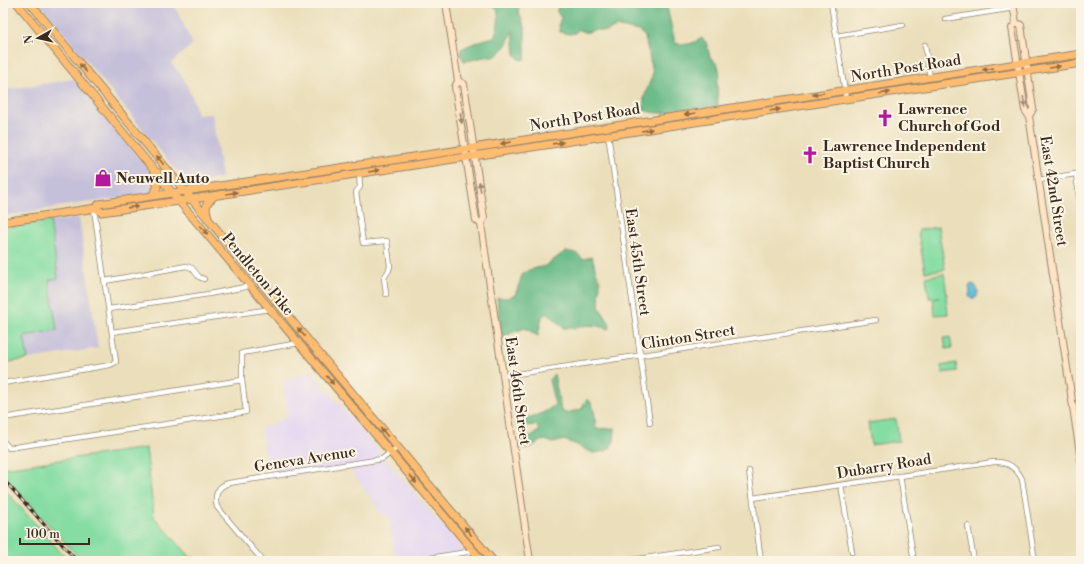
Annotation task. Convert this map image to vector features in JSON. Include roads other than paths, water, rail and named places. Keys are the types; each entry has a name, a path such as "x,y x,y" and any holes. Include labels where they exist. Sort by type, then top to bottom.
{"main road":[{"name":"Pendleton Pike","path":"17,3 179,200 482,561"},
{"name":"Pendleton Pike","path":"30,3 184,191 493,561"},
{"name":"North Post Road","path":"3,222 95,208 99,204 173,192 474,148 1081,54"},
{"name":"North Post Road","path":"95,208 101,212 1081,63"},
{"path":"152,196 157,188 157,172"},
{"path":"209,220 206,204 214,195"}],"street":[{"name":"East 46th Street","path":"446,3 458,80 456,87 476,220 481,224"},
{"path":"831,3 846,99"},
{"path":"945,19 1013,5"},
{"name":"East 42nd Street","path":"1013,5 1016,23 1012,28 1025,110 1029,116 1081,460"},
{"name":"East 42nd Street","path":"1016,23 1021,25 1027,63 1033,109 1029,116"},
{"path":"836,36 903,25"},
{"path":"925,45 930,78"},
{"name":"East 46th Street","path":"458,80 464,84 474,148 484,218 481,224 530,561"},
{"name":"East 45th Street","path":"607,127 650,423"},
{"path":"357,165 360,187 356,192 363,243 387,241 390,266 384,278 386,294"},
{"path":"1039,180 1078,174 1081,209"},
{"path":"3,383 110,365 116,362 95,208"},
{"path":"105,281 186,266 192,268 204,279"},
{"path":"109,309 209,294 251,285"},
{"path":"112,332 271,309"},
{"name":"Clinton Street","path":"503,376 876,320"},
{"path":"3,441 9,448 246,412 242,380 242,353 299,343"},
{"path":"3,418 242,380"},
{"name":"Geneva Avenue","path":"263,561 218,509 215,500 216,493 223,486 229,483 382,459 398,447"},
{"name":"Dubarry Road","path":"753,498 994,462 1006,463 1016,470 1023,481 1035,561"},
{"path":"749,471 761,561"},
{"path":"900,476 914,561"},
{"path":"841,485 852,552"},
{"path":"968,526 974,561"},
{"path":"625,561 719,547"},
{"path":"412,561 474,551"}],"water":[{"path":"971,284 975,285 978,291 977,297 972,299 969,296 969,287"}],"railway":[{"path":"3,479 77,561"}],"place":[{"name":"Lawrence Church of God","path":"885,118"},
{"name":"Lawrence Independent Baptist Church","path":"810,155"},
{"name":"Neuwell Auto","path":"103,178"}]}
